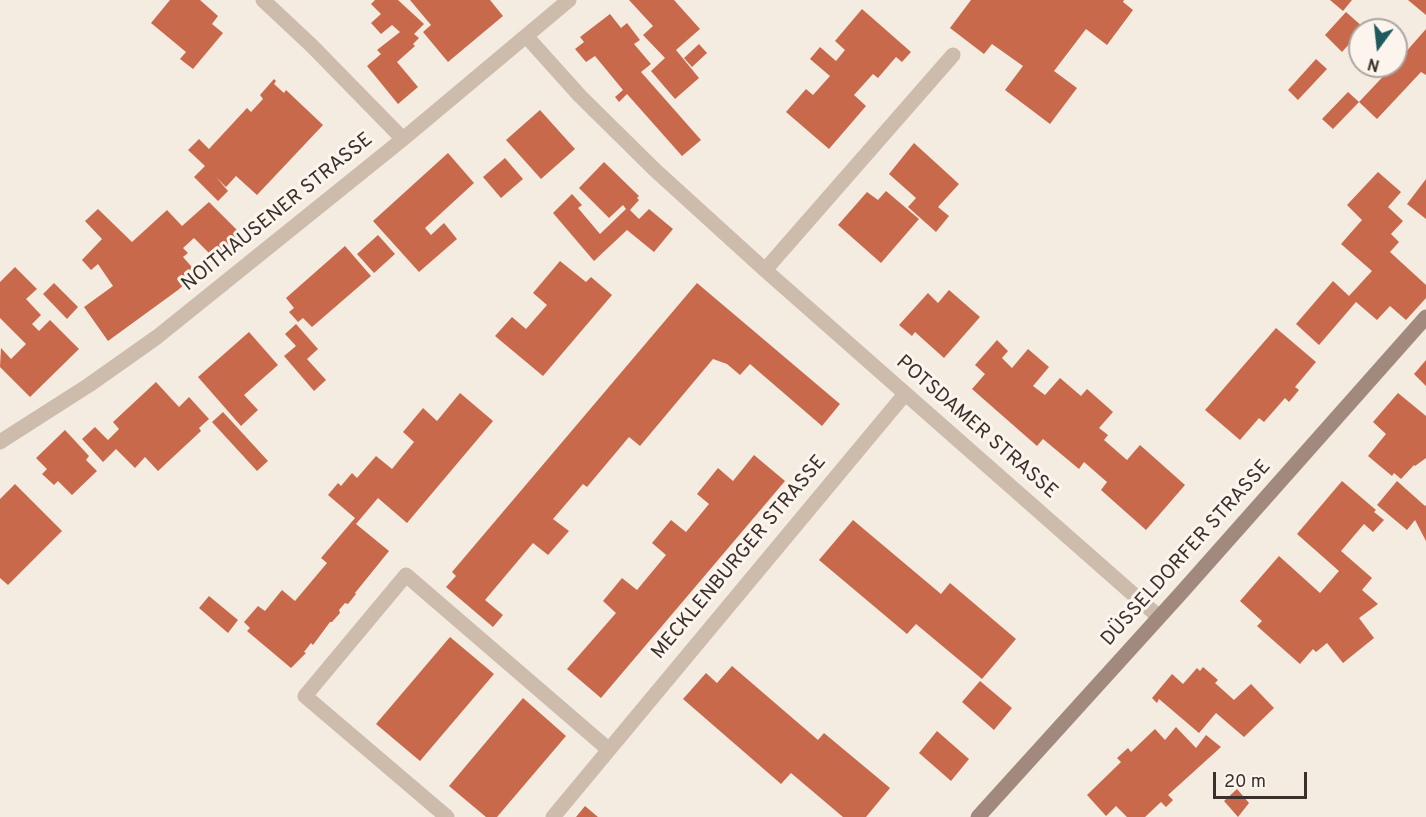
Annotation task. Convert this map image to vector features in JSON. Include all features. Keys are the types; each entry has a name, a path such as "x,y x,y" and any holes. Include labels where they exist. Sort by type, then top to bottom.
{"street":[{"path":"263,0 312,45 403,139"},
{"name":"NOITHAUSENER STRASSE","path":"0,442 89,385 157,337 403,139 569,0"},
{"name":"POTSDAMER STRASSE","path":"527,37 625,142 765,270 1159,617"},
{"path":"765,270 952,55"},
{"name":"DÜSSELDORFER STRASSE","path":"978,817 1426,317"},
{"name":"MECKLENBURGER STRASSE","path":"553,817 905,394"},
{"path":"447,817 305,696 406,575 608,749"}],"building":[{"path":"170,0 200,0 218,16 212,24 223,33 193,69 180,59 186,52 151,23"},
{"path":"375,0 398,0 424,24 414,34 419,38 413,44 415,46 397,62 418,87 398,104 367,66 381,54 377,50 400,32 392,25 381,34 371,23 381,14 371,4"},
{"path":"410,0 490,0 503,16 448,62 423,32 431,25"},
{"path":"629,0 674,0 700,29 676,50 699,78 675,99 651,71 665,58 643,35 653,26"},
{"path":"971,0 1124,0 1123,2 1133,10 1107,45 1086,29 1054,71 1077,88 1050,124 1005,90 1023,66 992,44 984,54 950,28"},
{"path":"1330,0 1352,0 1343,11"},
{"path":"1408,0 1426,0 1426,15"},
{"path":"862,9 911,52 902,62 896,57 878,78 873,74 854,95 866,106 829,149 786,112 806,89 813,95 830,76 810,59 820,47 836,61 845,50 835,41"},
{"path":"1346,12 1353,18 1348,18 1348,45 1342,52 1325,35"},
{"path":"610,14 621,28 627,23 640,40 634,44 651,64 641,72 701,140 682,156 627,94 619,102 615,97 623,90 595,56 586,62 575,49 584,42 580,37"},
{"path":"1426,29 1426,75 1421,72 1377,119 1359,102 1382,78 1408,78 1408,49"},
{"path":"699,44 707,53 692,67 684,58"},
{"path":"1316,59 1327,69 1298,100 1288,90"},
{"path":"274,79 276,81 274,84 284,93 286,90 323,125 257,195 236,176 226,187 216,177 228,191 218,201 194,177 205,166 188,150 199,139 209,149 247,108 251,112 263,99 260,95"},
{"path":"1348,92 1359,102 1333,129 1322,119"},
{"path":"540,110 575,149 541,179 506,140"},
{"path":"914,143 959,184 938,207 949,216 936,232 908,207 916,198 889,174"},
{"path":"448,153 474,183 425,228 431,235 444,223 457,239 419,272 373,221"},
{"path":"505,158 523,179 501,198 483,177"},
{"path":"604,162 639,196 637,198 639,200 630,210 639,219 649,209 673,229 654,252 627,230 594,261 553,213 572,194 582,205 578,208 600,234 626,209 623,205 609,218 579,188"},
{"path":"1378,172 1401,192 1388,207 1403,221 1391,234 1399,242 1390,252 1426,285 1426,298 1406,320 1390,306 1377,320 1356,302 1319,345 1296,324 1333,281 1349,296 1372,271 1341,244 1362,220 1347,205"},
{"path":"1426,179 1426,219 1407,204"},
{"path":"886,191 919,219 881,263 838,225 867,192 878,200"},
{"path":"209,202 241,234 214,258 194,238 183,248 188,253 183,257 197,273 178,290 108,341 84,307 113,286 98,264 91,270 82,260 102,239 85,221 98,209 132,242 167,210 182,226"},
{"path":"378,235 395,254 374,273 357,254"},
{"path":"345,246 371,276 312,327 303,318 298,322 289,312 294,308 286,298"},
{"path":"560,261 586,282 591,277 612,295 543,376 495,336 512,317 526,329 547,305 533,293"},
{"path":"15,267 37,289 26,299 41,315 32,324 39,331 50,320 79,349 30,397 0,367 1,348 11,359 26,344 0,318 0,282"},
{"path":"54,283 78,307 67,319 43,294"},
{"path":"697,283 840,404 822,426 750,364 740,375 727,364 713,359 640,446 629,437 587,487 583,484 553,519 569,531 548,555 533,543 485,600 503,615 493,627 446,587 456,576 452,572"},
{"path":"949,290 980,317 944,358 915,332 912,336 899,325 928,293 938,303"},
{"path":"296,324 318,349 307,359 326,380 314,391 284,356 296,346 285,334"},
{"path":"1276,328 1316,362 1295,387 1299,390 1289,402 1285,398 1264,422 1259,418 1240,440 1205,410"},
{"path":"249,332 278,365 244,395 258,410 241,426 198,377"},
{"path":"997,340 1008,351 1002,358 1012,368 1028,349 1049,367 1033,386 1045,395 1060,378 1081,396 1087,389 1113,412 1099,428 1108,435 1104,440 1127,460 1140,445 1185,485 1146,530 1101,490 1107,482 1084,462 1079,469 1043,439 1037,446 972,389 985,374 975,365"},
{"path":"1426,360 1426,386 1414,374"},
{"path":"156,382 179,407 189,397 209,419 199,428 201,431 158,471 145,457 135,468 116,449 103,462 82,439 95,427 108,440 119,429 113,422"},
{"path":"460,393 493,421 407,523 378,498 356,524 389,551 348,604 345,603 339,610 340,613 291,668 247,631 250,628 244,622 258,606 265,611 282,590 295,601 327,563 321,558 355,518 328,495 338,483 341,486 352,473 357,478 376,456 392,469 414,442 403,432 423,408 437,421"},
{"path":"1398,393 1426,416 1426,458 1414,465 1401,479 1394,473 1392,476 1368,456 1386,434 1373,422"},
{"path":"223,412 268,461 257,471 212,422"},
{"path":"65,430 89,456 86,460 97,471 72,495 58,481 54,485 42,474 47,469 36,458"},
{"path":"754,455 785,481 601,698 567,669 616,613 603,601 622,578 637,590 666,555 652,543 671,520 686,532 709,504 697,494 718,468 733,481"},
{"path":"1342,481 1376,510 1374,512 1384,520 1373,532 1364,524 1341,551 1372,578 1362,590 1378,604 1359,618 1374,638 1343,663 1327,643 1316,652 1313,649 1300,664 1257,626 1262,621 1240,601 1279,556 1320,593 1339,571 1297,534"},
{"path":"1397,481 1426,505 1426,541 1415,520 1407,530 1377,505"},
{"path":"15,484 62,531 8,585 0,578 0,499"},
{"path":"853,520 941,594 950,583 1016,639 982,679 916,624 907,634 819,560"},
{"path":"209,596 238,620 228,633 199,608"},
{"path":"450,637 494,674 420,761 376,724"},
{"path":"732,666 818,740 824,733 890,788 866,817 843,817 791,773 781,784 683,699 706,673 717,683"},
{"path":"1203,667 1218,680 1215,683 1234,700 1251,684 1274,708 1244,737 1216,713 1199,733 1159,699 1157,703 1152,698 1172,674 1183,684 1197,668 1200,671"},
{"path":"980,681 1012,708 994,730 962,702"},
{"path":"523,698 566,736 497,817 486,817 449,786"},
{"path":"1176,727 1196,748 1206,735 1221,747 1168,795 1173,800 1166,807 1161,802 1145,817 1127,817 1116,806 1106,816 1087,795 1121,762 1117,758 1128,748 1131,752 1155,729 1165,740"},
{"path":"937,731 969,759 951,781 919,753"},
{"path":"1237,789 1249,803 1238,817 1224,801"},
{"path":"585,806 598,817 576,817"}]}
